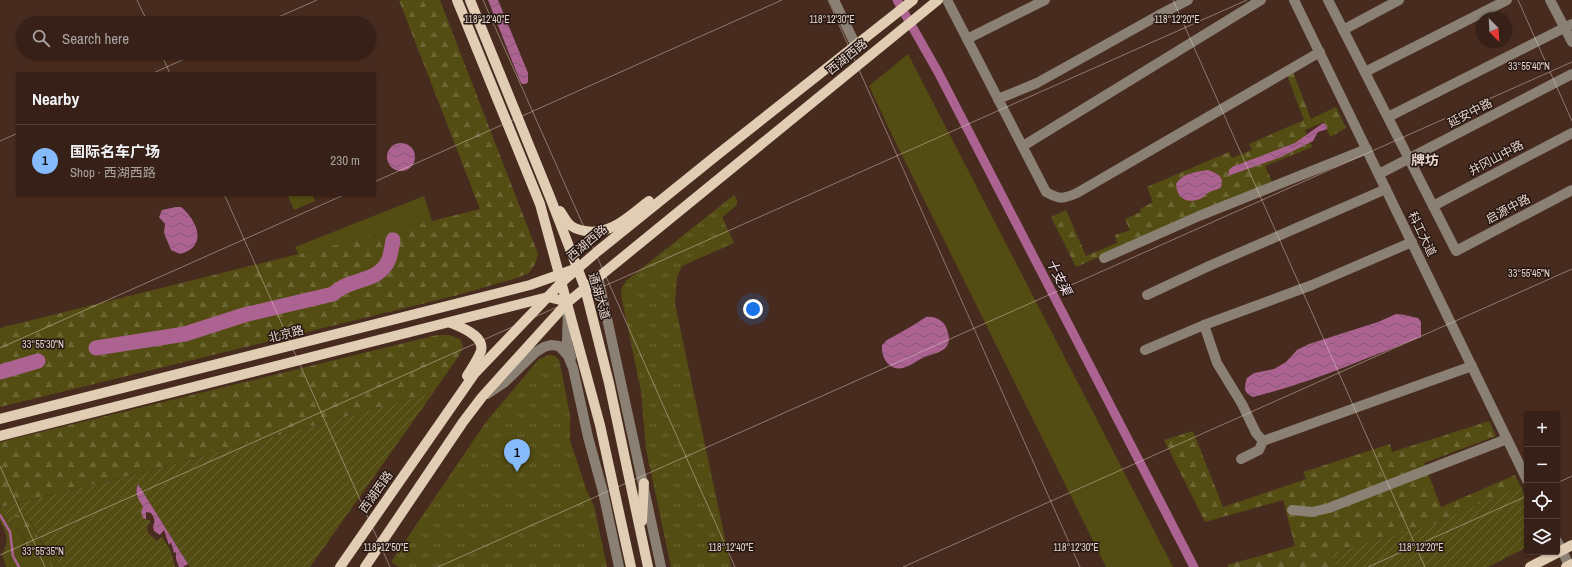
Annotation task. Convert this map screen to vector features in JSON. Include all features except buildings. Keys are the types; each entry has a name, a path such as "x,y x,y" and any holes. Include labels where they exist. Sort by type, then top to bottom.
{"main road":[{"path":"457,0 540,204 568,302 600,425 632,567"},
{"name":"通湖大道","path":"470,0 550,197 585,288 609,383 648,567"},
{"name":"西湖西路","path":"340,567 475,374 548,297 561,278 578,268 717,155 913,0"},
{"name":"西湖西路","path":"365,567 463,422 482,397 568,302 936,2"},
{"path":"550,197 569,224 574,228 593,233 605,231 616,226 689,170 717,155"},
{"name":"北京路","path":"0,419 561,278"},
{"path":"0,436 548,297 568,302"},
{"path":"451,322 468,329 478,339 482,350 459,395"},
{"path":"641,536 644,483"},
{"path":"1560,546 1572,545"},
{"path":"626,567 628,552"},
{"path":"1530,567 1547,555"}],"street":[{"path":"834,0 856,46"},
{"path":"947,0 1046,192 1056,198 1065,198 1077,192 1320,52"},
{"path":"967,39 1045,0"},
{"path":"998,98 1037,83 1158,15 1188,0"},
{"path":"1023,146 1261,0"},
{"path":"1328,0 1433,206"},
{"path":"1343,30 1399,0"},
{"path":"1365,72 1507,0"},
{"path":"1550,0 1568,26 1572,42"},
{"name":"科工大道","path":"1298,1 1320,52 1524,474"},
{"path":"1388,117 1568,26"},
{"name":"延安中路","path":"1379,174 1572,74"},
{"name":"井冈山中路","path":"1433,206 1572,133"},
{"path":"1104,258 1199,216 1367,149"},
{"path":"1147,295 1209,266 1386,189"},
{"name":"启源中路","path":"1433,206 1456,251 1572,190"},
{"path":"1145,350 1204,325 1312,285 1412,242"},
{"path":"598,277 662,567"},
{"path":"568,302 567,342 588,437 603,492 619,567"},
{"path":"1204,325 1217,363 1242,404 1256,433 1263,441"},
{"path":"482,397 505,382 536,352 544,347 551,345 559,346 572,363"},
{"path":"1241,459 1259,450 1263,441 1472,366"},
{"path":"1292,510 1312,512 1329,508 1507,439"},
{"path":"1560,548 1569,566"}],"green space":[{"path":"399,0 440,0 538,254 535,264 529,273 517,278 454,296 0,407 0,328 480,209"},
{"path":"908,54 1173,567 1106,567 869,86"},
{"path":"1293,72 1311,119 1336,107 1346,128 1330,137 1324,122 1305,130 1312,147 1265,166 1272,182 1076,267 1051,217 1066,210 1086,256 1117,243 1115,235 1130,230 1125,219 1141,212 1140,209 1153,202 1147,187 1229,152 1232,158 1252,150 1249,144 1304,120 1287,75"},
{"path":"734,195 737,200 737,205 722,217 734,243 682,266 677,277 675,304 731,567 671,567 646,449 641,391 621,295 622,287 627,280"},
{"path":"288,196 313,196 315,201 294,210"},
{"path":"424,196 432,221 298,254 295,247"},
{"path":"437,335 449,335 460,339 463,346 460,354 433,393 136,474 0,507 0,442"},
{"path":"549,355 555,356 559,360 570,415 570,440 586,489 594,506 607,567 399,567 391,562 486,422 539,359"},
{"path":"433,393 310,567 190,567 138,484 136,494 142,504 143,518 151,521 147,527 148,533 157,541 162,537 171,551 175,567 61,567 48,549 45,548 29,519 22,514 16,515 11,521 10,527 2,513 1,507 133,475"},
{"path":"1489,421 1496,436 1424,463 1441,507 1515,475 1520,485 1432,525 1330,553 1336,567 1228,567 1227,565 1295,546 1283,500 1205,522 1164,440 1193,431 1223,507 1306,479 1303,472 1390,444 1392,452"},
{"path":"1520,485 1524,494 1524,549 1488,567 1336,567 1330,553 1432,525"},
{"path":"0,507 10,527 20,533 23,537 28,556 31,561 43,555 48,559 51,567 6,567 2,554 7,540 0,520"},
{"path":"22,514 29,519 44,548 48,549 61,567 51,567 48,559 43,555 31,561 23,536 21,533 10,527 11,521 16,515"}],"water":[{"path":"488,0 498,0 528,73 528,82 526,84 522,84 520,81"},
{"path":"1323,123 1327,126 1327,129 1318,132 1313,141 1281,157 1228,176 1229,170 1232,167 1295,143"},
{"path":"401,143 411,147 415,157 411,167 401,171 391,167 387,157 391,147"},
{"path":"1208,170 1217,174 1221,178 1221,187 1195,200 1190,201 1183,199 1178,193 1177,189 1176,184 1179,180 1186,175 1198,171"},
{"path":"181,207 192,219 196,226 197,233 197,240 194,246 189,251 180,254 171,250 164,233 165,224 159,217 162,210"},
{"path":"1396,314 1418,318 1421,322 1421,337 1296,385 1253,397 1247,393 1245,387 1247,378 1254,373 1274,369 1286,362 1297,350 1309,344 1378,322"},
{"path":"926,317 937,318 945,325 949,338 947,346 940,352 922,358 906,367 894,368 885,359 882,345 887,340"},
{"path":"138,484 188,564 183,567 179,567 176,559 176,552 174,553 171,542 169,545 164,530 160,535 154,531 154,520 151,513 146,512 146,519 143,518 141,512 143,507 137,493"}],"waterway":[{"name":"十支渠","path":"897,0 938,72 1194,567"},
{"path":"96,348 185,334 244,315 333,294 348,285 378,273 389,259 393,240"},
{"path":"0,372 38,361"},
{"path":"0,515 10,532 13,556 19,567"}],"place":[{"name":"国际名车广场","path":"517,472"}],"district":[{"name":"牌坊","path":"1425,160"}]}
